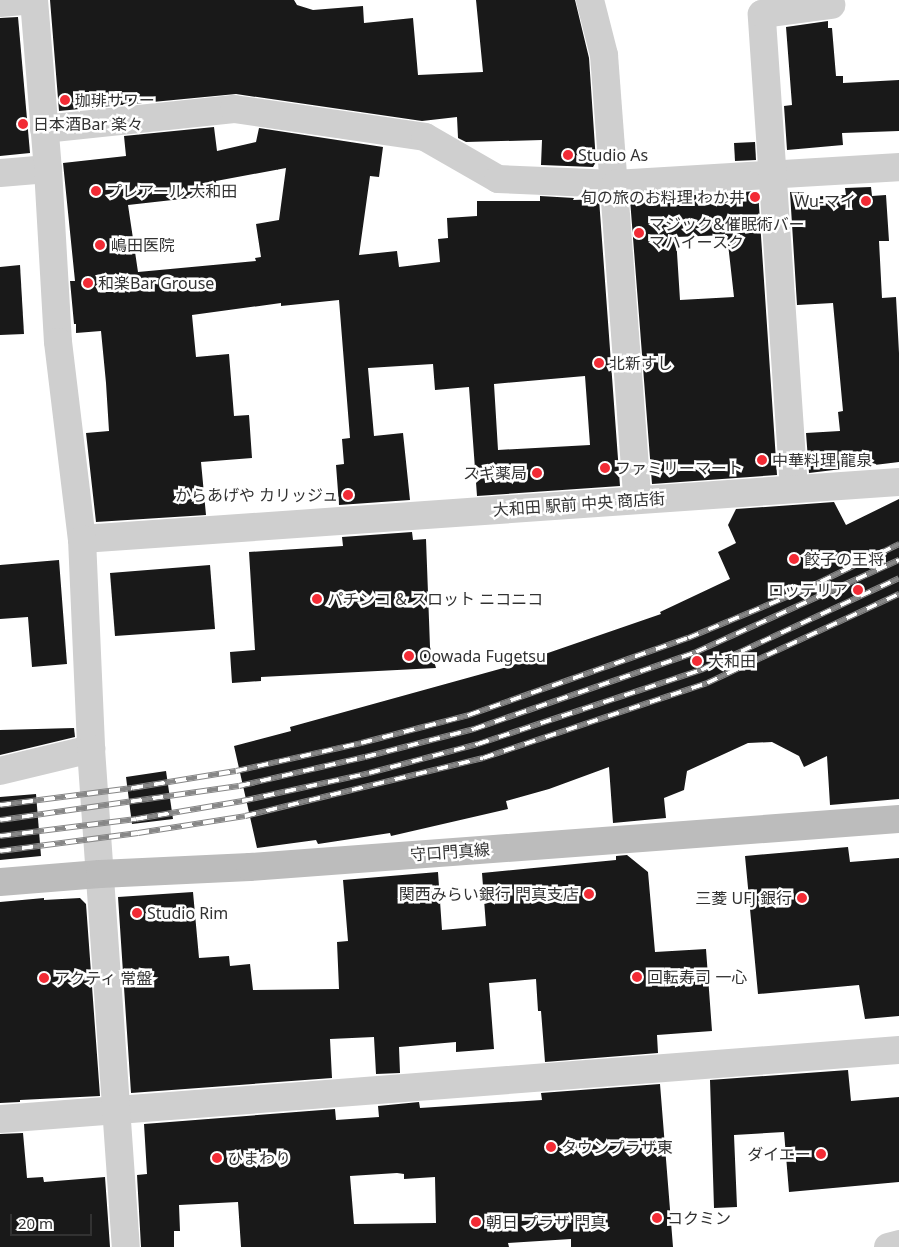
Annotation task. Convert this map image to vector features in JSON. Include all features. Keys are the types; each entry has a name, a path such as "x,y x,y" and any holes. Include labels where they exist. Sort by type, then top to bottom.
{"main road":[{"name":"守口門真線","path":"0,882 100,874 250,867 899,819"}],"street":[{"path":"0,3 34,0 48,169 58,342 82,539 91,749 126,1247"},
{"path":"590,0 604,55 638,499"},
{"path":"794,489 762,14 831,5"},
{"path":"44,130 234,108 425,137 498,179 615,184 899,167"},
{"path":"0,173 48,169"},
{"name":"大和田 駅前 中央 商店街","path":"82,539 899,482"},
{"path":"0,771 91,749"},
{"path":"0,1119 899,1050"},
{"path":"888,1247 899,1244"}],"building":[{"path":"50,0 294,0 297,5 313,10 363,6 364,23 413,18 418,75 483,72 476,0 575,0 589,58 596,162 593,167 541,165 542,140 466,142 458,138 457,117 422,121 236,94 59,111"},
{"path":"18,17 30,153 0,156 0,18"},
{"path":"828,21 828,28 832,28 836,76 843,76 843,83 899,80 899,131 842,133 843,145 787,150 784,106 792,105 786,27"},
{"path":"214,127 217,151 256,142 259,128 383,147 379,177 370,176 359,255 397,251 399,267 440,262 438,239 448,238 447,218 477,216 477,201 540,201 540,196 574,198 573,200 599,199 620,486 477,496 469,387 435,390 433,364 368,368 374,436 403,433 410,500 339,505 336,465 344,464 342,439 350,438 339,300 281,306 281,303 192,315 196,357 229,354 234,416 249,415 252,458 201,462 206,515 96,522 86,433 109,431 106,383 101,331 76,333 76,324 74,324 70,281 75,281 63,163 126,156 124,136","holes":["286,168 279,220 256,224 261,257 255,258 256,261 138,272 128,205 217,195 216,181","585,376 590,445 498,450 494,384"]},
{"path":"755,142 756,160 735,161 734,143"},
{"path":"871,187 872,196 886,195 889,241 879,241 882,298 896,297 899,353 899,462 809,473 806,433 840,431 838,412 843,411 833,303 797,305 790,192 804,192 804,197 846,195 845,188"},
{"path":"758,191 777,475 652,484 630,199","holes":["727,235 734,297 680,300 676,237"]},
{"path":"20,265 24,334 0,335 0,267"},
{"path":"899,499 899,799 830,805 827,756 804,767 799,756 772,742 748,743 687,771 684,790 664,798 666,818 613,823 609,767 549,789 506,801 508,809 391,836 390,833 318,844 316,840 257,848 234,746 291,731 290,727 507,667 661,614 660,612 730,579 718,552 736,543 728,525 736,509 834,502 846,525"},
{"path":"412,532 413,540 426,539 430,647 436,668 261,677 261,681 232,683 230,652 255,650 249,552 343,546 342,537"},
{"path":"59,560 67,664 32,667 28,617 0,619 0,565"},
{"path":"210,565 215,629 115,636 110,573"},
{"path":"74,728 75,737 0,755 0,730"},
{"path":"166,771 173,819 132,824 126,777"},
{"path":"36,794 41,856 0,860 0,797"},
{"path":"848,847 850,862 899,858 899,1016 865,1019 859,985 758,994 745,856"},
{"path":"627,855 648,872 655,952 706,949 712,1031 657,1035 658,1053 545,1062 541,1011 538,1011 536,979 489,983 494,1049 456,1052 456,1042 399,1047 400,1073 376,1074 374,1037 330,1039 332,1078 131,1093 118,897 193,892 199,958 229,956 230,966 250,964 253,990 339,989 337,942 348,941 343,880 438,872 442,930 486,926 482,873 616,860 616,856"},
{"path":"44,898 44,900 80,898 86,904 100,1096 20,1100 20,1102 0,1103 0,902"},
{"path":"848,1070 851,1101 899,1097 899,1182 789,1192 784,1132 734,1135 737,1207 714,1208 710,1080"},
{"path":"660,1084 673,1247 571,1247 571,1239 508,1243 509,1247 241,1247 238,1202 179,1205 180,1231 174,1231 174,1247 141,1247 137,1175 147,1174 144,1124 335,1109 336,1120 379,1117 378,1106 419,1102 420,1108 542,1100 541,1093","holes":["404,1174 404,1179 435,1177 436,1223 354,1224 350,1176"]},
{"path":"23,1133 27,1178 43,1177 44,1182 105,1177 110,1247 0,1247 0,1134"}],"railway":[{"path":"0,805 132,788 236,771 361,743 469,715 688,638 801,591 899,544"},
{"path":"0,820 239,786 365,757 474,729 696,652 899,560"},
{"path":"0,836 136,819 242,801 369,773 478,744 701,670 899,578"},
{"path":"0,851 138,833 245,816 483,758 707,683 899,594"}],"place":[{"name":"珈琲サワー","path":"65,100"},
{"name":"日本酒Bar 楽々","path":"23,124"},
{"name":"Studio As","path":"568,155"},
{"name":"プレアール 大和田","path":"96,191"},
{"name":"旬の旅のお料理 わか井","path":"755,197"},
{"name":"Wu-マイ","path":"866,201"},
{"name":"マジック&催眠術バー マハイースク","path":"639,233"},
{"name":"嶋田医院","path":"100,245"},
{"name":"和楽Bar Grouse","path":"88,283"},
{"name":"北新すし","path":"599,363"},
{"name":"中華料理 龍泉","path":"762,460"},
{"name":"ファミリーマート","path":"605,468"},
{"name":"スギ薬局","path":"537,473"},
{"name":"からあげや カリッジュ","path":"348,495"},
{"name":"餃子の王将","path":"794,559"},
{"name":"ロッテリア","path":"858,590"},
{"name":"パチンコ & スロット ニコニコ","path":"317,599"},
{"name":"Oowada Fugetsu","path":"409,656"},
{"name":"大和田","path":"697,661"},
{"name":"関西みらい銀行 門真支店","path":"589,894"},
{"name":"三菱 UFJ 銀行","path":"802,898"},
{"name":"Studio Rim","path":"137,913"},
{"name":"回転寿司 一心","path":"637,977"},
{"name":"アクティ 常盤","path":"44,978"},
{"name":"タウンプラザ東","path":"551,1147"},
{"name":"ダイエー","path":"821,1154"},
{"name":"ひまわり","path":"217,1158"},
{"name":"コクミン","path":"657,1218"},
{"name":"朝日 プラザ 門真","path":"476,1222"}]}
